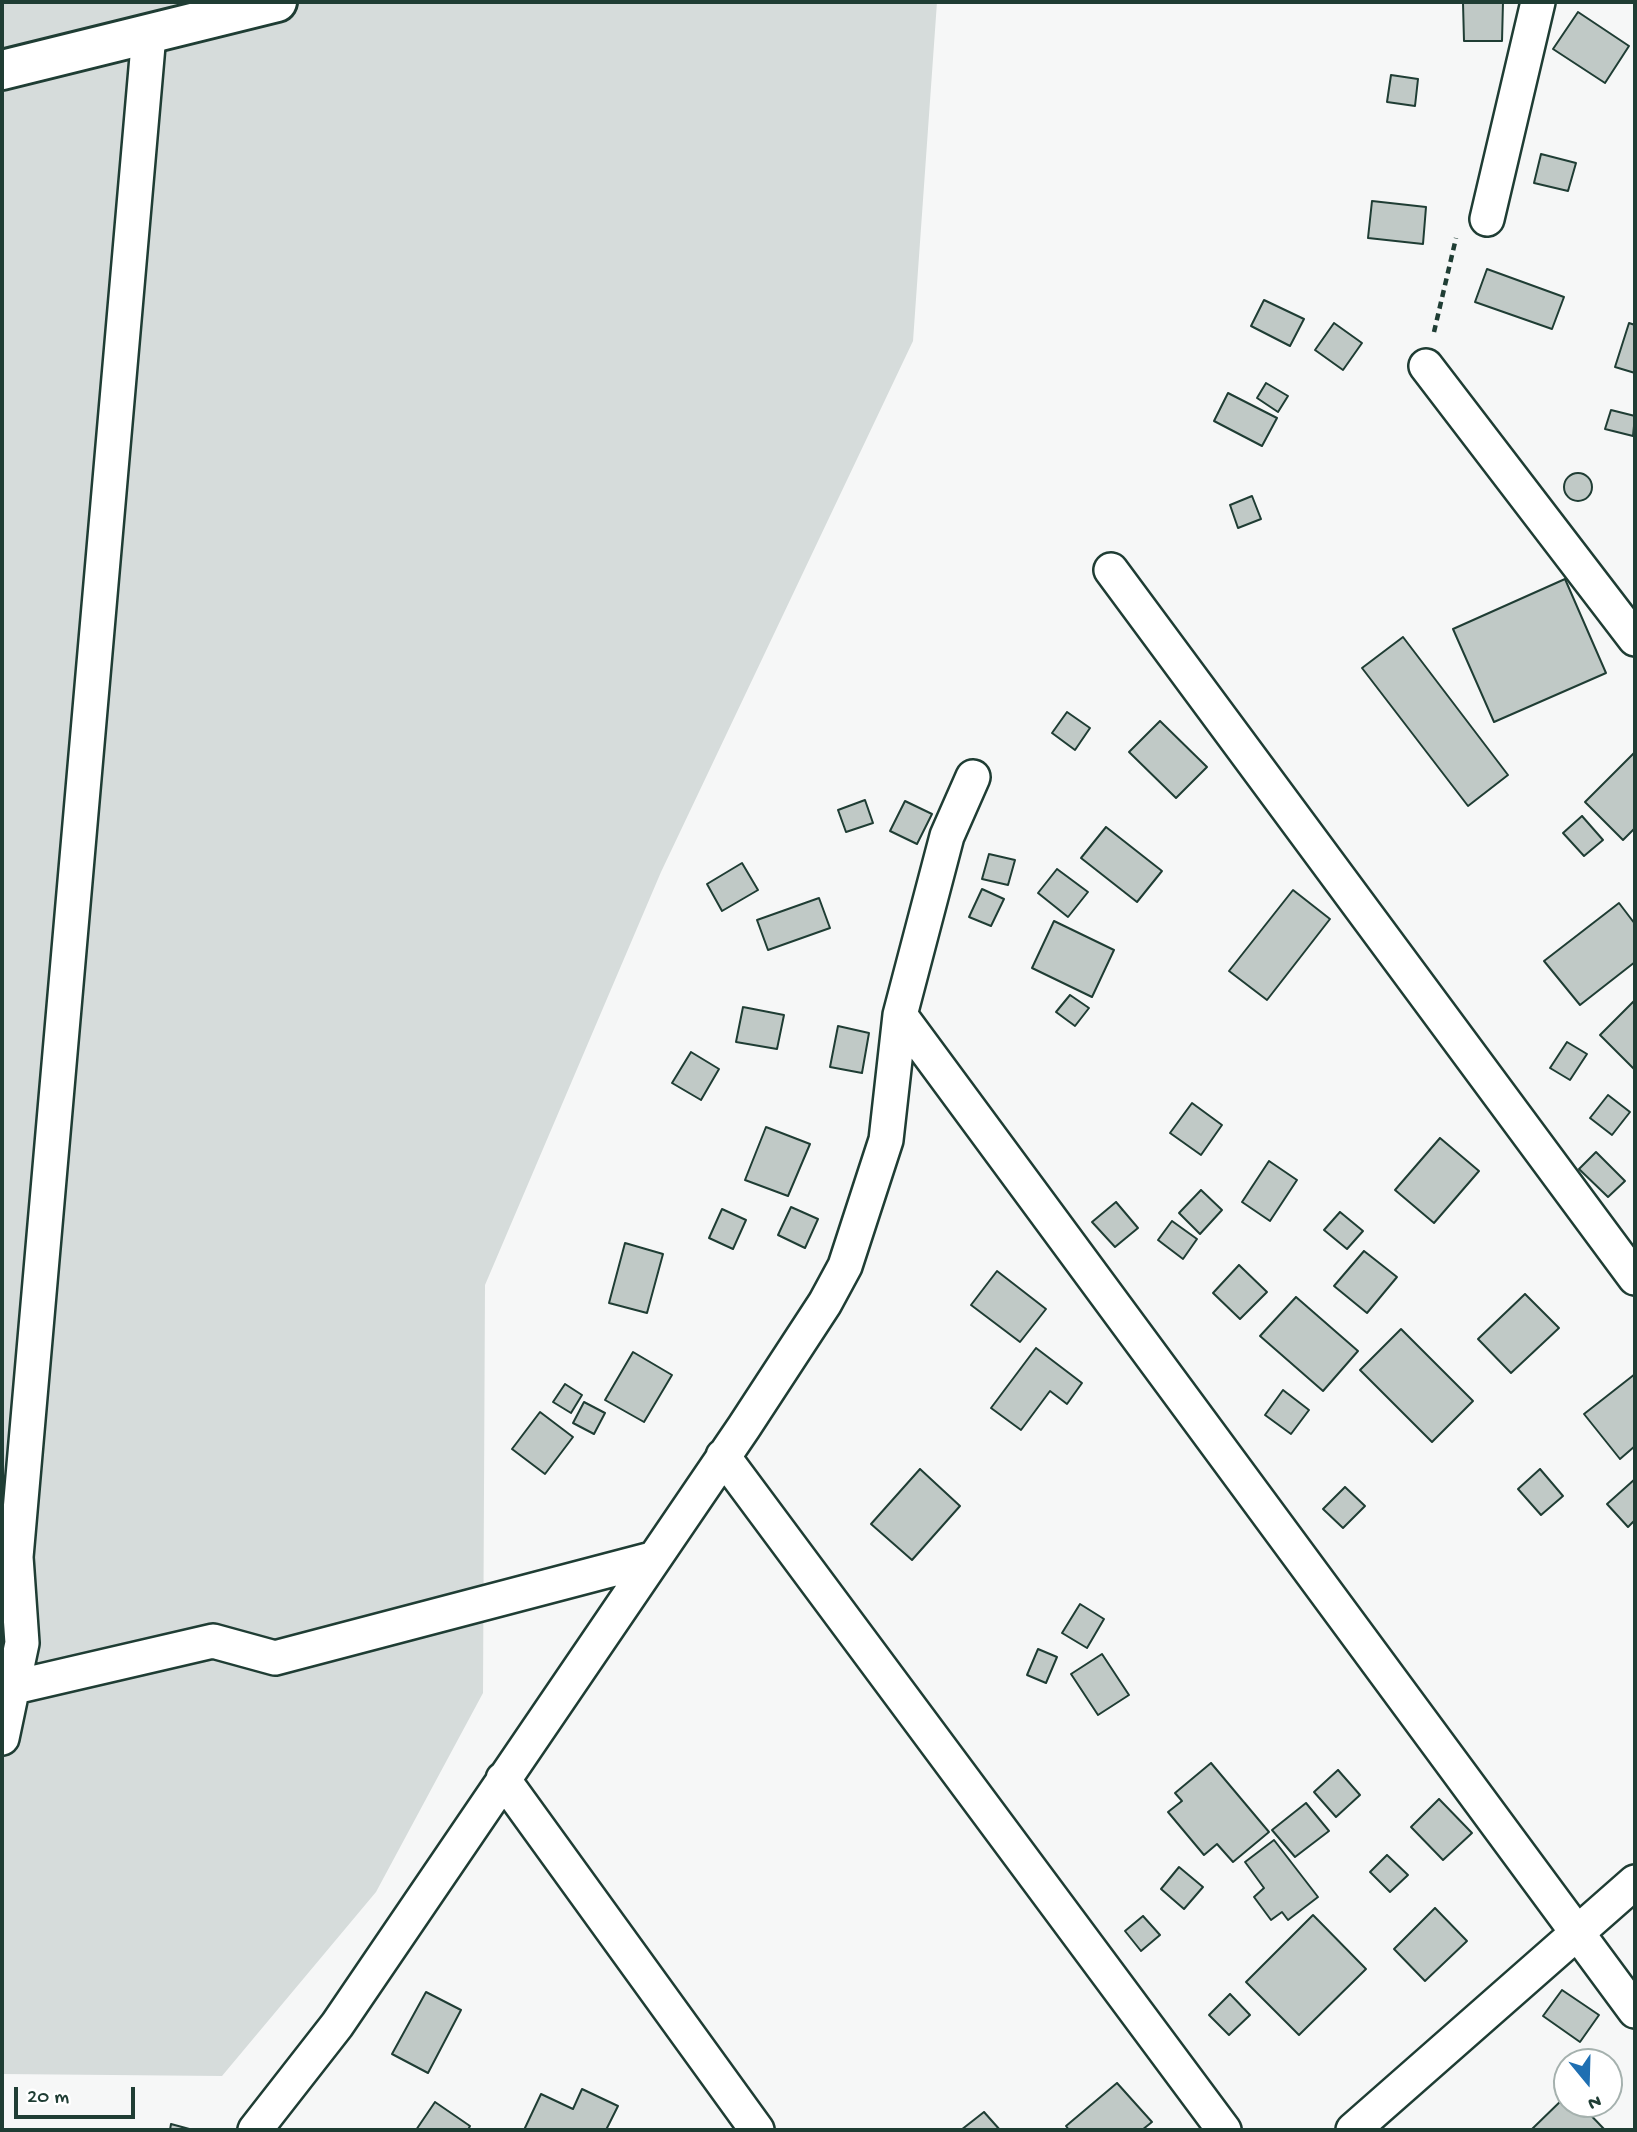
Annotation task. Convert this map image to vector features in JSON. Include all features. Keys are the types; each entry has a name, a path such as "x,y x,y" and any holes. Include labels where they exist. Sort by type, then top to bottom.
{"highway":[{"path":"2,70 277,2"}],"street":[{"path":"1487,219 1538,2"},
{"path":"2,1738 7,1689 22,1643 16,1557 149,34"},
{"path":"1426,366 1635,639"},
{"path":"1111,570 1635,1278"},
{"path":"255,2130 337,2025 723,1456 825,1303 845,1266 886,1140 900,1015 947,836 974,777"},
{"path":"900,1015 1635,2011"},
{"path":"723,1456 1224,2130"},
{"path":"7,1689 213,1641 275,1658 652,1559"},
{"path":"503,1779 757,2130"},
{"path":"1353,2130 1635,1882"}],"path":[{"path":"1426,366 1457,233 1475,215 1484,211 1487,219"}],"shaded area":[{"path":"2,2 937,2 913,341 661,872 485,1285 483,1693 376,1892 222,2076 2,2074"}],"building":[{"path":"1503,2 1502,41 1464,41 1463,3"},
{"path":"1578,12 1629,46 1605,83 1553,49"},
{"path":"1391,75 1418,79 1415,106 1387,102"},
{"path":"1541,154 1576,163 1568,191 1534,183"},
{"path":"1372,201 1426,207 1423,244 1368,238"},
{"path":"1487,269 1564,297 1552,329 1475,302"},
{"path":"1264,300 1304,319 1290,346 1251,326"},
{"path":"1334,323 1362,343 1343,370 1315,350"},
{"path":"1629,323 1635,325 1635,373 1615,367"},
{"path":"1266,383 1288,396 1278,412 1257,398"},
{"path":"1228,393 1277,418 1262,446 1214,421"},
{"path":"1611,410 1635,416 1633,436 1605,429"},
{"path":"1578,473 1588,477 1592,487 1588,497 1578,501 1568,497 1564,487 1568,477"},
{"path":"1252,496 1261,519 1238,528 1230,505"},
{"path":"1565,579 1606,673 1494,722 1453,629"},
{"path":"1403,637 1508,775 1468,806 1362,668"},
{"path":"1067,712 1090,728 1075,750 1052,733"},
{"path":"1160,721 1207,767 1176,798 1129,752"},
{"path":"1635,752 1635,828 1623,840 1585,802"},
{"path":"865,800 873,823 846,832 838,810"},
{"path":"905,801 932,814 917,844 890,831"},
{"path":"1582,816 1603,840 1584,856 1563,833"},
{"path":"1106,827 1162,871 1137,902 1081,858"},
{"path":"989,854 1015,860 1008,885 982,879"},
{"path":"742,863 758,890 722,911 707,884"},
{"path":"1057,869 1088,892 1068,917 1038,893"},
{"path":"982,889 1004,899 991,926 969,917"},
{"path":"1293,890 1330,919 1267,1000 1229,971"},
{"path":"819,898 830,928 768,950 757,920"},
{"path":"1619,903 1635,924 1635,962 1580,1005 1544,961"},
{"path":"1054,921 1114,950 1092,997 1032,968"},
{"path":"1070,995 1089,1008 1075,1026 1056,1012"},
{"path":"1635,1000 1635,1070 1600,1035"},
{"path":"743,1007 784,1015 777,1049 736,1042"},
{"path":"838,1026 869,1033 862,1073 830,1067"},
{"path":"1567,1042 1587,1054 1570,1080 1550,1068"},
{"path":"691,1052 719,1069 701,1100 672,1083"},
{"path":"1608,1095 1630,1112 1612,1135 1590,1118"},
{"path":"1192,1103 1222,1125 1201,1155 1170,1133"},
{"path":"766,1127 810,1144 788,1196 745,1180"},
{"path":"1440,1138 1479,1171 1434,1223 1395,1190"},
{"path":"1596,1152 1625,1181 1608,1197 1579,1169"},
{"path":"1269,1161 1297,1180 1270,1221 1242,1202"},
{"path":"1201,1190 1222,1210 1200,1234 1179,1213"},
{"path":"1116,1202 1138,1228 1115,1247 1092,1222"},
{"path":"791,1207 818,1219 805,1248 778,1235"},
{"path":"722,1209 746,1220 733,1249 709,1238"},
{"path":"1340,1212 1363,1231 1347,1249 1324,1230"},
{"path":"1172,1221 1197,1239 1183,1259 1158,1240"},
{"path":"625,1243 663,1254 647,1313 609,1303"},
{"path":"1364,1251 1397,1277 1367,1313 1334,1286"},
{"path":"1239,1265 1267,1292 1240,1319 1213,1293"},
{"path":"997,1271 1046,1309 1020,1342 971,1305"},
{"path":"1525,1294 1559,1328 1511,1373 1478,1339"},
{"path":"1296,1297 1358,1351 1323,1391 1260,1336"},
{"path":"1401,1329 1473,1401 1432,1442 1360,1370"},
{"path":"1036,1348 1082,1383 1067,1404 1050,1391 1021,1430 991,1408"},
{"path":"633,1352 672,1375 644,1422 605,1400"},
{"path":"1635,1374 1635,1446 1620,1459 1584,1414"},
{"path":"565,1384 582,1395 571,1413 553,1402"},
{"path":"1283,1390 1309,1410 1291,1434 1265,1415"},
{"path":"584,1402 605,1413 594,1434 573,1423"},
{"path":"540,1412 573,1437 545,1474 512,1449"},
{"path":"920,1469 960,1506 912,1560 871,1524"},
{"path":"1540,1469 1563,1496 1541,1515 1518,1489"},
{"path":"1635,1479 1635,1520 1628,1527 1607,1504"},
{"path":"1345,1487 1365,1506 1343,1528 1323,1509"},
{"path":"1080,1604 1104,1619 1087,1648 1062,1633"},
{"path":"1038,1649 1057,1657 1046,1683 1027,1675"},
{"path":"1102,1654 1129,1695 1098,1715 1071,1674"},
{"path":"1211,1763 1269,1832 1233,1862 1217,1844 1204,1855 1168,1812 1182,1801 1175,1793"},
{"path":"1338,1770 1360,1795 1336,1817 1314,1792"},
{"path":"1439,1799 1472,1833 1443,1860 1411,1827"},
{"path":"1306,1803 1329,1831 1295,1857 1272,1830"},
{"path":"1274,1840 1318,1897 1288,1920 1282,1912 1271,1920 1254,1897 1264,1888 1245,1862"},
{"path":"1387,1855 1408,1875 1390,1892 1370,1872"},
{"path":"1179,1867 1203,1887 1184,1909 1161,1889"},
{"path":"1435,1908 1467,1941 1425,1981 1394,1949"},
{"path":"1313,1915 1366,1969 1299,2035 1246,1982"},
{"path":"1143,1916 1160,1935 1141,1951 1125,1931"},
{"path":"1562,1990 1599,2015 1580,2042 1543,2016"},
{"path":"426,1992 461,2010 428,2073 392,2054"},
{"path":"1230,1994 1250,2015 1229,2035 1209,2015"},
{"path":"1117,2083 1152,2122 1142,2130 1069,2130 1066,2126"},
{"path":"582,2089 618,2106 606,2130 524,2130 541,2094 573,2109"},
{"path":"435,2102 470,2126 468,2130 416,2130"},
{"path":"1553,2109 1553,2118 1593,2118 1604,2129 1531,2130"},
{"path":"984,2112 1000,2130 961,2130"},
{"path":"171,2124 193,2130 170,2130"}]}
